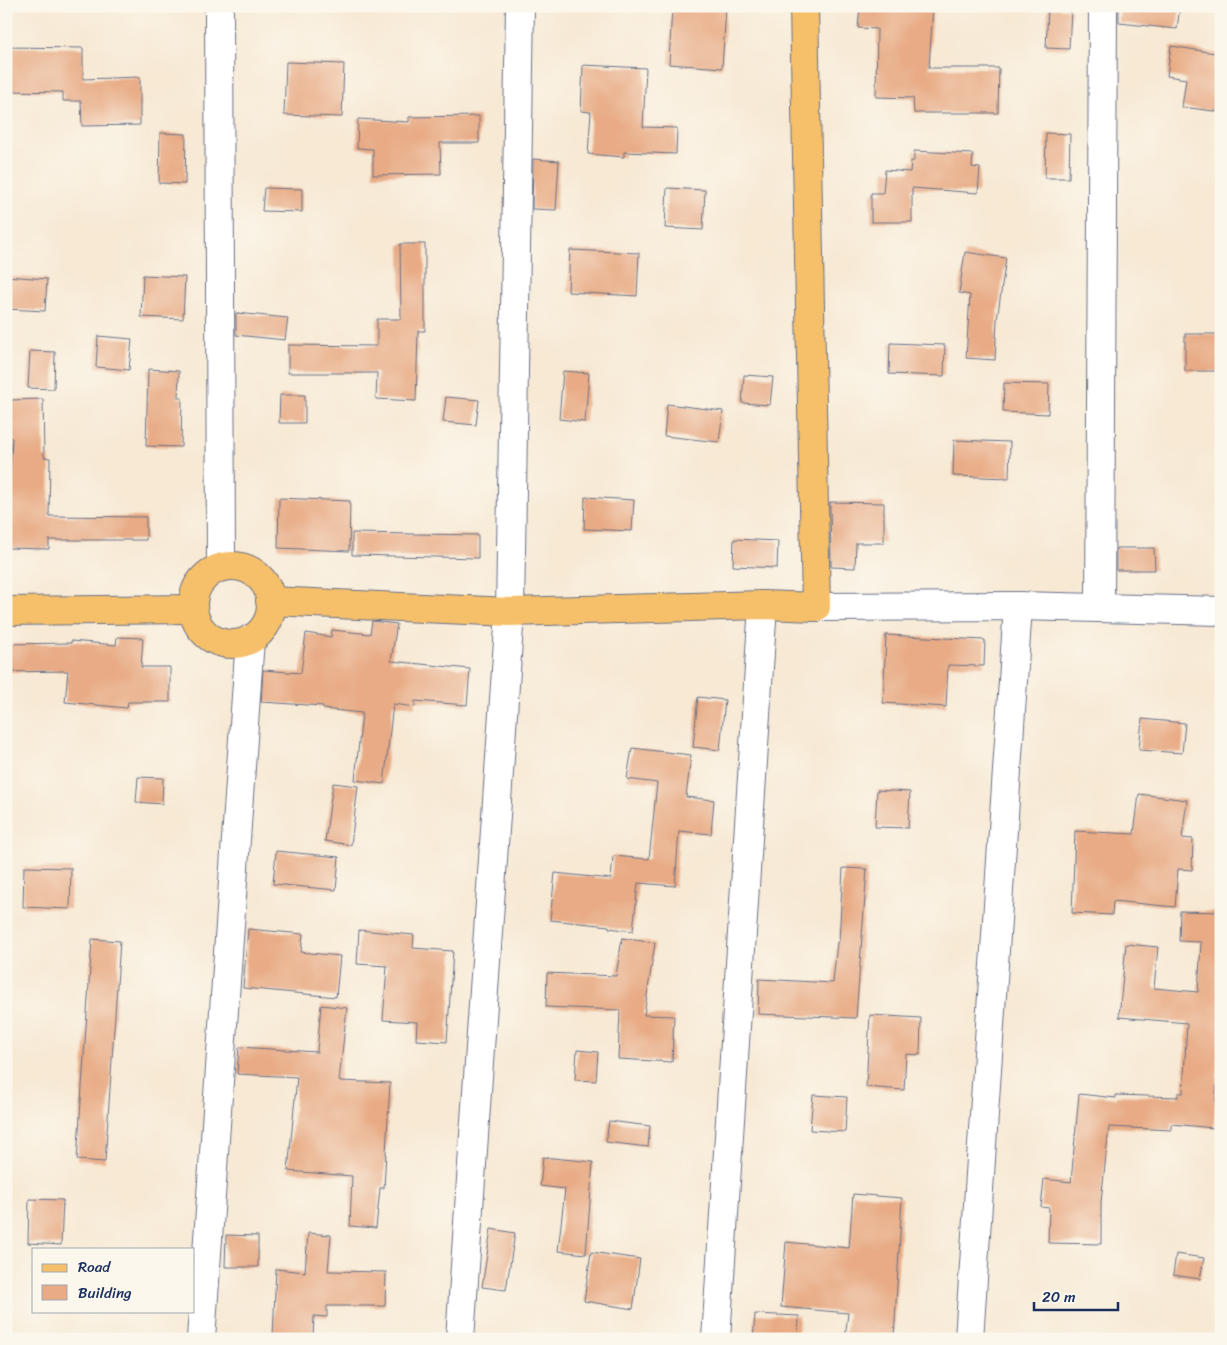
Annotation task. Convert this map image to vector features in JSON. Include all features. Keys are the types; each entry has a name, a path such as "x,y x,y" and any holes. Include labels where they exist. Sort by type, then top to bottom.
{"main road":[{"path":"270,601 510,612 763,605 816,607 804,6"},
{"path":"235,566 253,573 266,587 270,601 269,616 262,630 250,639 236,644 221,642 207,635 197,624 193,609 194,595 199,583 209,573 221,567 235,566"},
{"path":"6,611 193,609"}],"street":[{"path":"219,6 221,567"},
{"path":"460,1339 510,612 520,6"},
{"path":"1100,608 1104,6"},
{"path":"716,1339 763,605"},
{"path":"969,1339 1018,606"},
{"path":"816,607 1018,606 1221,611"},
{"path":"201,1339 250,639"}],"building":[{"path":"672,6 726,8 722,68 669,64"},
{"path":"860,6 933,6 929,68 999,68 998,113 914,113 913,98 876,97 877,29 858,28"},
{"path":"1119,6 1180,6 1177,29 1119,23"},
{"path":"1048,8 1071,9 1069,49 1046,48"},
{"path":"1171,46 1221,54 1221,112 1182,107 1186,79 1167,76"},
{"path":"6,47 83,48 83,79 140,77 140,125 82,126 81,101 63,101 63,92 6,91"},
{"path":"286,62 344,64 342,117 284,115"},
{"path":"583,65 646,68 643,127 677,128 676,154 624,152 624,157 588,154 591,112 581,111"},
{"path":"479,116 479,143 440,143 441,174 373,175 373,149 357,148 358,119 409,122 409,117"},
{"path":"160,133 186,134 185,184 159,183"},
{"path":"1046,133 1070,134 1069,178 1045,178"},
{"path":"914,151 973,154 972,167 980,168 978,193 912,188 912,222 871,222 871,193 883,193 885,170 910,172 911,161 914,161"},
{"path":"533,159 559,161 556,210 532,209"},
{"path":"264,188 302,189 302,212 262,211"},
{"path":"667,188 705,190 703,230 665,228"},
{"path":"400,244 425,244 425,331 418,331 416,401 376,399 377,373 288,373 288,345 377,346 377,319 401,319"},
{"path":"570,250 639,253 637,296 568,292"},
{"path":"965,252 1006,258 997,320 995,360 966,358 970,295 959,293"},
{"path":"143,275 185,277 183,319 141,317"},
{"path":"6,276 47,279 45,311 6,309"},
{"path":"236,313 288,318 285,340 236,335"},
{"path":"1185,334 1221,334 1221,371 1185,371"},
{"path":"98,336 132,339 129,370 96,367"},
{"path":"890,343 945,345 944,376 889,374"},
{"path":"30,351 55,352 54,389 28,388"},
{"path":"148,369 179,371 178,398 182,398 181,447 146,446"},
{"path":"563,371 589,373 585,422 559,419"},
{"path":"744,375 773,377 770,405 742,403"},
{"path":"1004,383 1049,384 1048,414 1003,412"},
{"path":"280,395 305,395 305,423 279,423"},
{"path":"446,397 479,400 476,425 443,422"},
{"path":"43,399 44,457 50,458 49,516 146,517 146,540 49,540 49,549 6,548 12,438 9,438 9,400"},
{"path":"667,404 723,411 719,442 664,436"},
{"path":"954,440 1010,442 1009,478 953,476"},
{"path":"585,497 634,500 632,531 584,529"},
{"path":"279,498 350,501 349,551 278,548"},
{"path":"830,502 884,503 884,543 856,543 855,568 831,567"},
{"path":"352,533 478,535 478,558 352,555"},
{"path":"734,539 778,541 777,568 733,566"},
{"path":"1116,548 1154,548 1155,570 1116,570"},
{"path":"372,621 397,624 391,661 470,669 467,705 415,701 415,707 393,704 384,784 355,780 362,713 323,709 323,706 261,702 263,670 301,673 306,633 331,637 332,630 370,634"},
{"path":"886,635 985,640 984,666 948,665 946,707 883,703"},
{"path":"117,637 143,638 141,667 170,667 170,702 128,702 127,708 65,702 68,671 6,672 6,644 71,643 71,641 116,645"},
{"path":"698,697 725,700 720,750 693,747"},
{"path":"1142,719 1185,723 1182,753 1139,750"},
{"path":"632,748 691,755 686,797 714,800 711,834 679,831 675,886 638,883 633,931 609,928 609,926 550,920 555,873 611,879 613,856 649,859 657,783 627,779"},
{"path":"138,777 163,778 162,804 136,802"},
{"path":"333,783 358,786 351,845 325,841"},
{"path":"877,790 910,792 908,828 875,827"},
{"path":"1139,794 1187,800 1182,838 1193,839 1192,870 1178,869 1175,907 1113,901 1112,915 1072,913 1075,831 1134,834"},
{"path":"276,851 339,857 336,890 273,884"},
{"path":"24,867 71,868 70,909 23,907"},
{"path":"843,868 867,869 856,1018 758,1014 759,979 833,983 837,942 839,942"},
{"path":"1180,911 1221,912 1221,1014 1214,1128 1171,1124 1171,1130 1109,1127 1101,1202 1101,1244 1048,1243 1049,1208 1041,1207 1044,1179 1071,1182 1079,1094 1116,1098 1116,1095 1178,1097 1178,1093 1183,1093 1187,1023 1119,1017 1126,944 1158,947 1154,988 1198,992 1201,942 1179,941"},
{"path":"248,929 303,934 301,952 340,956 336,997 243,988"},
{"path":"359,930 414,935 413,948 453,951 447,1042 416,1040 417,1022 383,1020 387,966 357,964"},
{"path":"622,938 655,943 644,1015 674,1016 672,1062 618,1059 620,1010 546,1007 547,973 616,976"},
{"path":"92,939 120,941 105,1162 77,1160"},
{"path":"321,1005 347,1008 339,1081 390,1083 384,1188 380,1188 376,1228 350,1226 352,1176 288,1171 297,1077 237,1074 239,1047 317,1052"},
{"path":"870,1015 921,1018 920,1055 906,1054 904,1090 866,1087"},
{"path":"577,1050 598,1052 596,1081 575,1080"},
{"path":"813,1095 847,1097 845,1132 810,1130"},
{"path":"609,1121 650,1126 648,1147 606,1142"},
{"path":"543,1157 593,1162 586,1254 558,1251 565,1189 540,1186"},
{"path":"853,1194 902,1198 894,1339 845,1339 848,1313 781,1307 786,1242 849,1248"},
{"path":"29,1199 63,1200 61,1245 28,1243"},
{"path":"491,1229 515,1233 506,1290 482,1287"},
{"path":"308,1233 331,1235 328,1271 386,1272 385,1306 327,1306 327,1317 314,1316 313,1338 273,1336 276,1269 305,1272"},
{"path":"226,1235 258,1236 258,1267 225,1267"},
{"path":"591,1252 640,1259 633,1309 584,1301"},
{"path":"1176,1254 1204,1258 1200,1279 1173,1275"},
{"path":"755,1314 799,1316 798,1339 753,1339"}]}
